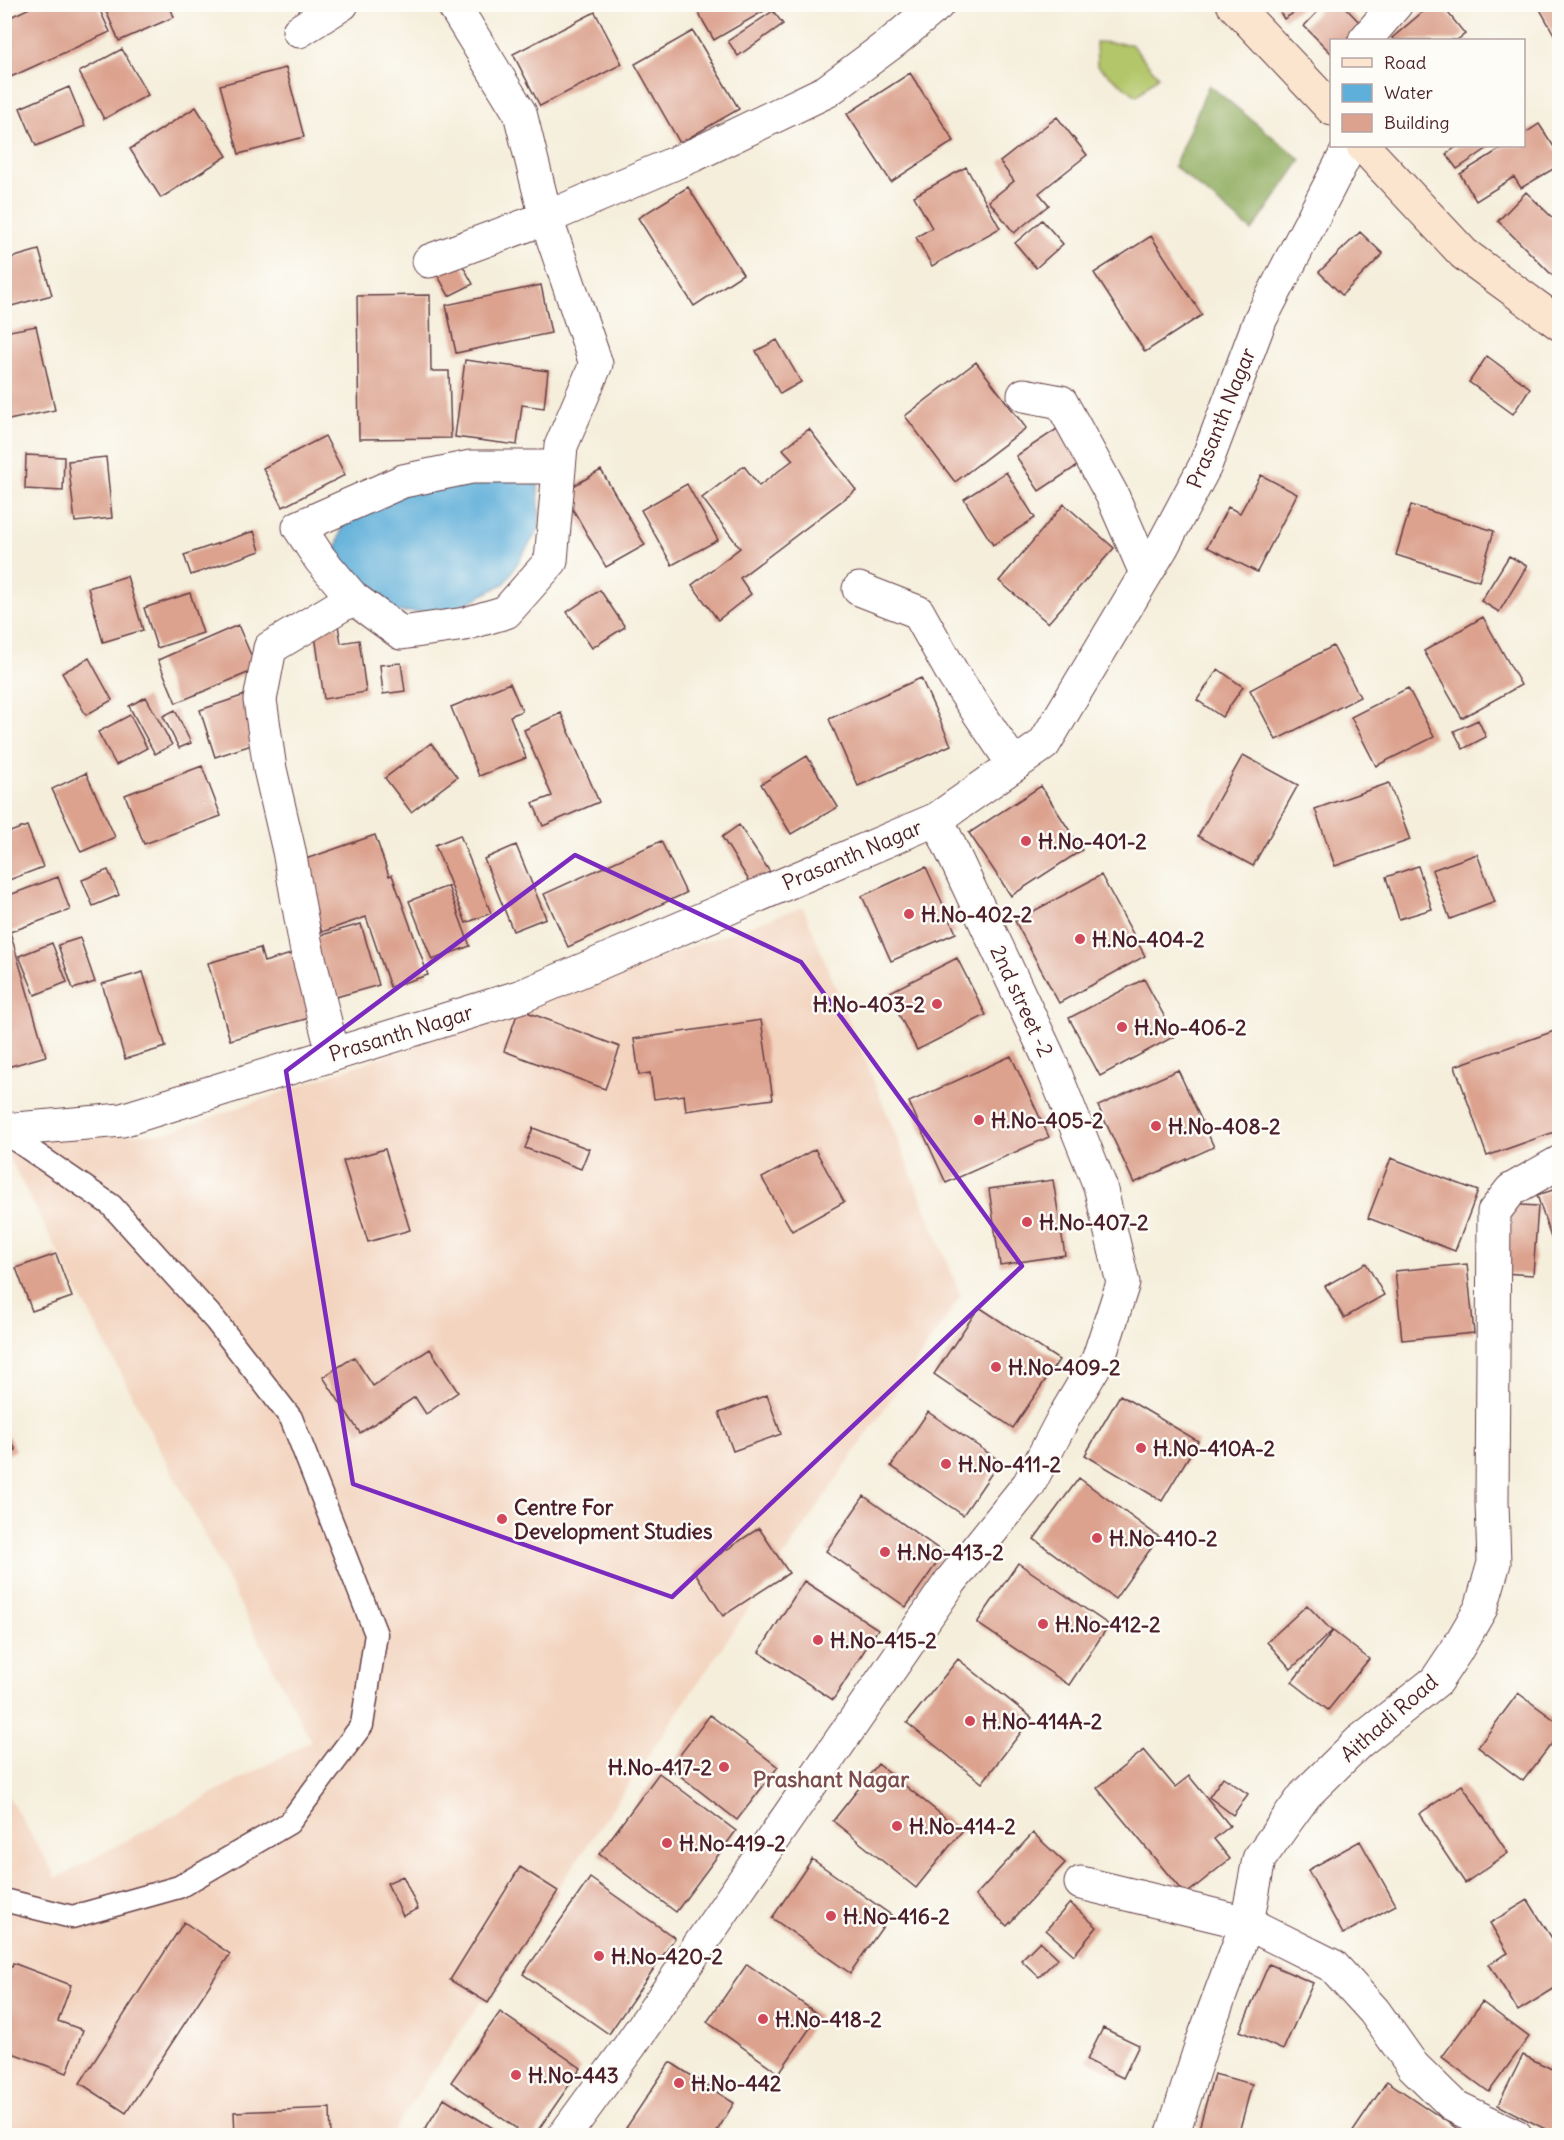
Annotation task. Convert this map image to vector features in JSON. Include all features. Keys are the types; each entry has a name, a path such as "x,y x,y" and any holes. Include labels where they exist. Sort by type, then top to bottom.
{"main road":[{"path":"1233,4 1330,105"},
{"path":"1364,147 1464,254 1560,324"}],"street":[{"path":"299,31 342,4"},
{"path":"453,4 520,113 546,218 596,364 561,446 551,561 506,612 465,624 400,633 353,598 320,559 299,527 403,481 471,467 559,467"},
{"path":"429,261 546,218 696,154 827,91 894,41 938,4"},
{"path":"1366,39 1396,4"},
{"name":"Prasanth Nagar","path":"4,1131 122,1119 522,996 937,819 1044,744 1146,573 1205,466 1260,320 1349,147"},
{"path":"1024,395 1062,402 1112,495 1146,573"},
{"path":"859,589 918,612 954,676 1014,765"},
{"path":"333,1054 306,946 289,851 270,769 260,700 270,648 353,598"},
{"name":"2nd street -2","path":"564,2136 629,2048 951,1581 1029,1484 1098,1359 1123,1283 1100,1186 1048,1056 937,819"},
{"name":"Aithadi Road","path":"1172,2136 1202,2043 1247,1923 1259,1859 1305,1795 1359,1742 1436,1681 1481,1608 1494,1563 1492,1490 1494,1212 1511,1190 1560,1162"},
{"path":"1081,1883 1247,1923 1333,1966 1374,2011 1413,2066 1454,2106 1516,2136"}],"lane":[{"path":"4,1131 111,1204 215,1320 291,1418 376,1634 362,1725 289,1823 179,1887 72,1917 4,1900"}],"highlighted area":[{"path":"575,855 801,962 1022,1266 672,1597 353,1484 286,1071"}],"shaded area":[{"name":"Centre For Development Studies","path":"803,907 961,1296 390,2135 4,2134 4,1789 57,1878 311,1741 5,1150 5,1140 167,1133"}],"green space":[{"path":"1096,42 1131,44 1158,76 1137,96 1097,66"},
{"path":"1209,85 1301,160 1252,231 1174,166"}],"water":[{"path":"537,463 540,527 505,583 451,612 374,612 335,553 348,505"}],"building":[{"path":"38,4 97,4 110,32 4,80 4,20"},
{"path":"103,4 169,4 174,17 119,41"},
{"path":"693,4 769,4 771,7 714,40"},
{"path":"1275,4 1308,4 1284,19"},
{"path":"1325,4 1342,4 1361,24 1346,39 1330,39 1330,52 1304,26"},
{"path":"1432,4 1441,4 1465,34 1458,39 1392,38"},
{"path":"1537,4 1560,4 1560,33 1555,36"},
{"path":"773,11 783,24 738,56 728,41"},
{"path":"595,12 622,64 540,106 513,54"},
{"path":"693,31 739,109 680,143 635,64"},
{"path":"122,49 148,95 104,119 79,72"},
{"path":"286,68 304,137 239,154 220,85"},
{"path":"910,73 954,141 891,182 847,114"},
{"path":"69,87 85,126 36,146 20,108"},
{"path":"196,107 227,156 161,198 130,149"},
{"path":"1057,117 1087,155 1039,193 1049,205 1014,233 989,201 1014,181 1000,162"},
{"path":"1539,124 1560,156 1560,165 1521,188 1514,177 1476,201 1460,174 1503,147 1525,147 1525,133"},
{"path":"1456,147 1490,147 1457,169 1446,154"},
{"path":"966,167 1000,228 932,266 916,237 932,228 914,196"},
{"path":"688,187 743,274 694,306 638,218"},
{"path":"1526,192 1560,225 1560,278 1557,280 1498,221"},
{"path":"1042,220 1063,244 1036,268 1015,243"},
{"path":"1360,232 1383,254 1342,295 1319,272"},
{"path":"1151,236 1202,315 1145,352 1094,273"},
{"path":"39,250 52,295 4,308 4,260"},
{"path":"460,261 473,284 449,296 437,274"},
{"path":"541,285 551,333 456,353 446,305"},
{"path":"430,295 431,371 449,371 451,438 359,439 357,296"},
{"path":"36,326 55,410 4,421 4,332"},
{"path":"777,340 801,382 780,394 756,351"},
{"path":"1487,356 1530,388 1513,414 1469,382"},
{"path":"465,360 548,371 544,408 522,405 517,445 455,437"},
{"path":"976,362 1026,428 955,482 905,416"},
{"path":"1063,425 1086,460 1039,491 1016,456"},
{"path":"809,429 856,490 740,578 751,594 718,620 692,585 740,548 702,498 744,466 759,486 793,460 783,449"},
{"path":"325,436 345,475 283,507 263,468"},
{"path":"26,455 64,457 63,491 25,489"},
{"path":"106,457 112,518 75,522 68,461"},
{"path":"601,470 645,545 606,567 563,492"},
{"path":"1006,472 1035,518 993,545 964,499"},
{"path":"1261,475 1297,494 1257,572 1207,547 1228,507 1240,513"},
{"path":"687,484 718,540 672,565 641,510"},
{"path":"1064,504 1114,548 1048,623 999,581"},
{"path":"1411,505 1494,531 1479,581 1396,555"},
{"path":"254,531 260,551 191,575 184,555"},
{"path":"1509,556 1527,566 1499,612 1481,601"},
{"path":"127,576 143,630 103,642 88,588"},
{"path":"600,590 625,627 592,648 567,612"},
{"path":"190,593 203,633 157,648 144,608"},
{"path":"1483,617 1521,685 1462,718 1424,651"},
{"path":"238,625 257,669 176,703 158,660"},
{"path":"338,625 341,643 359,640 366,692 324,699 314,628"},
{"path":"1333,646 1360,697 1276,740 1250,690"},
{"path":"89,658 112,700 86,715 62,673"},
{"path":"401,663 405,691 383,694 380,665"},
{"path":"1218,669 1243,687 1222,717 1197,700"},
{"path":"921,678 951,745 858,786 829,719"},
{"path":"510,683 522,711 510,716 526,758 479,776 451,707"},
{"path":"1408,688 1434,737 1376,766 1351,717"},
{"path":"248,694 264,741 215,757 200,710"},
{"path":"146,697 172,745 155,754 129,706"},
{"path":"175,710 191,743 179,748 163,716"},
{"path":"561,713 599,802 543,826 533,803 552,796 524,730"},
{"path":"130,715 147,748 116,765 98,732"},
{"path":"1478,720 1486,737 1463,749 1454,731"},
{"path":"431,743 457,777 411,812 385,778"},
{"path":"1243,755 1298,785 1253,866 1198,836"},
{"path":"807,756 838,807 791,834 761,784"},
{"path":"202,766 221,816 144,844 125,795"},
{"path":"86,773 115,837 81,852 52,789"},
{"path":"1389,783 1410,840 1335,866 1315,809"},
{"name":"H.No-401-2","path":"1041,786 1082,850 1011,896 969,833"},
{"path":"739,825 770,872 751,884 722,837"},
{"path":"27,826 43,867 4,882 4,834"},
{"path":"375,835 428,975 390,987 366,917 322,932 297,862"},
{"path":"460,835 491,913 466,923 435,845"},
{"path":"661,841 686,893 568,947 544,894"},
{"path":"516,845 546,918 513,931 484,859"},
{"path":"1477,854 1495,902 1450,919 1432,870"},
{"path":"1418,866 1432,909 1399,919 1386,877"},
{"name":"H.No-402-2","path":"926,867 956,933 891,961 862,896"},
{"path":"108,870 119,895 93,906 82,880"},
{"name":"H.No-404-2","path":"1101,875 1145,956 1059,1003 1015,921"},
{"path":"58,877 70,910 10,932 46,1056 4,1068 4,897"},
{"path":"448,886 470,946 432,960 409,901"},
{"path":"361,924 379,985 329,999 311,938"},
{"path":"80,938 95,982 73,989 58,945"},
{"path":"52,943 67,982 35,995 19,956"},
{"path":"260,948 264,962 301,951 320,1015 230,1040 208,963"},
{"name":"H.No-403-2","path":"957,958 986,1015 917,1050 888,993"},
{"path":"143,972 166,1047 125,1059 102,984"},
{"name":"H.No-406-2","path":"1144,979 1175,1036 1100,1076 1069,1018"},
{"path":"519,1009 620,1047 605,1089 504,1051"},
{"path":"761,1020 773,1099 686,1111 684,1095 654,1099 650,1073 639,1075 634,1039"},
{"path":"1560,1029 1560,1130 1487,1156 1455,1066"},
{"name":"H.No-405-2","path":"1011,1056 1049,1137 946,1183 909,1102"},
{"name":"H.No-408-2","path":"1178,1070 1214,1147 1134,1183 1098,1106"},
{"path":"533,1128 589,1149 581,1169 525,1148"},
{"path":"385,1149 410,1230 368,1242 343,1161"},
{"path":"815,1149 844,1202 792,1231 762,1178"},
{"path":"1391,1158 1478,1191 1455,1251 1368,1218"},
{"name":"H.No-407-2","path":"1053,1180 1065,1255 1000,1265 989,1189"},
{"path":"1560,1188 1560,1262 1559,1262 1537,1195"},
{"path":"1507,1204 1538,1206 1533,1275 1503,1273"},
{"path":"56,1254 72,1297 32,1311 16,1268"},
{"path":"1366,1263 1384,1295 1344,1318 1325,1286"},
{"path":"1467,1264 1474,1333 1402,1340 1395,1271"},
{"name":"H.No-409-2","path":"979,1307 1059,1360 1013,1428 934,1374"},
{"path":"430,1349 458,1392 426,1414 415,1397 360,1433 323,1377 354,1357 373,1386"},
{"path":"767,1395 781,1434 733,1451 719,1413"},
{"name":"H.No-410A-2","path":"1120,1395 1198,1441 1162,1501 1085,1455"},
{"name":"H.No-411-2","path":"928,1412 1000,1461 963,1515 891,1466"},
{"path":"4,1429 16,1450 4,1457"},
{"name":"H.No-410-2","path":"1079,1478 1159,1537 1115,1599 1034,1539"},
{"name":"H.No-413-2","path":"864,1496 944,1553 906,1607 826,1551"},
{"path":"759,1528 789,1573 723,1616 694,1571"},
{"name":"H.No-412-2","path":"1018,1563 1109,1625 1069,1685 977,1623"},
{"name":"H.No-415-2","path":"804,1581 878,1629 833,1700 759,1652"},
{"path":"1307,1605 1332,1631 1291,1669 1267,1642"},
{"path":"1333,1631 1369,1659 1328,1710 1292,1682"},
{"name":"H.No-414A-2","path":"958,1659 1032,1718 982,1783 907,1723"},
{"path":"1518,1693 1560,1724 1560,1733 1523,1781 1478,1747"},
{"name":"H.No-417-2","path":"710,1715 778,1767 737,1820 670,1768"},
{"path":"1144,1750 1175,1787 1189,1776 1230,1826 1214,1839 1230,1859 1185,1895 1097,1788"},
{"name":"H.No-414-2","path":"878,1764 962,1831 916,1888 833,1821"},
{"name":"H.No-419-2","path":"659,1773 736,1831 676,1912 599,1854"},
{"path":"1223,1777 1248,1794 1233,1815 1209,1797"},
{"path":"1462,1785 1508,1853 1465,1883 1419,1814"},
{"path":"1033,1833 1065,1863 1007,1926 975,1896"},
{"path":"1360,1841 1396,1905 1343,1934 1308,1870"},
{"name":"H.No-416-2","path":"812,1859 891,1915 850,1973 772,1918"},
{"path":"520,1867 558,1891 488,2003 450,1980"},
{"path":"403,1876 418,1909 403,1916 387,1883"},
{"name":"H.No-420-2","path":"590,1878 675,1938 609,2034 523,1974"},
{"path":"1528,1900 1560,1951 1560,1985 1518,2011 1489,1964 1508,1953 1490,1923"},
{"path":"1070,1903 1097,1927 1074,1955 1046,1930"},
{"path":"184,1922 230,1954 126,2113 80,2083"},
{"path":"1040,1941 1058,1958 1039,1977 1021,1960"},
{"path":"13,1963 71,1985 58,2021 83,2030 67,2073 4,2050 4,1964 12,1967"},
{"name":"H.No-418-2","path":"747,1964 819,2015 779,2073 707,2022"},
{"path":"1269,1964 1313,1983 1283,2050 1240,2031"},
{"path":"1482,2002 1529,2037 1489,2092 1442,2057"},
{"name":"H.No-443","path":"500,2012 581,2068 534,2136 527,2136 451,2082"},
{"path":"1103,2028 1139,2045 1123,2078 1087,2060"},
{"path":"1523,2055 1560,2073 1559,2136 1498,2105"},
{"name":"H.No-442","path":"670,2062 734,2103 714,2136 637,2136 626,2128"},
{"path":"1214,2074 1252,2084 1238,2136 1197,2136"},
{"path":"1387,2081 1459,2130 1454,2136 1350,2136"},
{"path":"444,2098 506,2136 421,2136"},
{"path":"330,2108 331,2136 235,2136 234,2112"}],"place":[{"name":"H.No-401-2","path":"1026,841"},
{"name":"H.No-402-2","path":"909,914"},
{"name":"H.No-404-2","path":"1080,939"},
{"name":"H.No-403-2","path":"937,1004"},
{"name":"H.No-406-2","path":"1122,1027"},
{"name":"H.No-405-2","path":"979,1120"},
{"name":"H.No-408-2","path":"1156,1126"},
{"name":"H.No-407-2","path":"1027,1222"},
{"name":"H.No-409-2","path":"996,1367"},
{"name":"H.No-410A-2","path":"1141,1448"},
{"name":"H.No-411-2","path":"946,1464"},
{"name":"Centre For Development Studies","path":"502,1519"},
{"name":"H.No-410-2","path":"1097,1538"},
{"name":"H.No-413-2","path":"885,1552"},
{"name":"H.No-412-2","path":"1043,1624"},
{"name":"H.No-415-2","path":"818,1640"},
{"name":"H.No-414A-2","path":"970,1721"},
{"name":"H.No-417-2","path":"724,1767"},
{"name":"H.No-414-2","path":"897,1826"},
{"name":"H.No-419-2","path":"667,1843"},
{"name":"H.No-416-2","path":"831,1916"},
{"name":"H.No-420-2","path":"599,1956"},
{"name":"H.No-418-2","path":"763,2019"},
{"name":"H.No-443","path":"516,2075"},
{"name":"H.No-442","path":"679,2083"}],"district":[{"name":"Prashant Nagar","path":"831,1779"}]}
